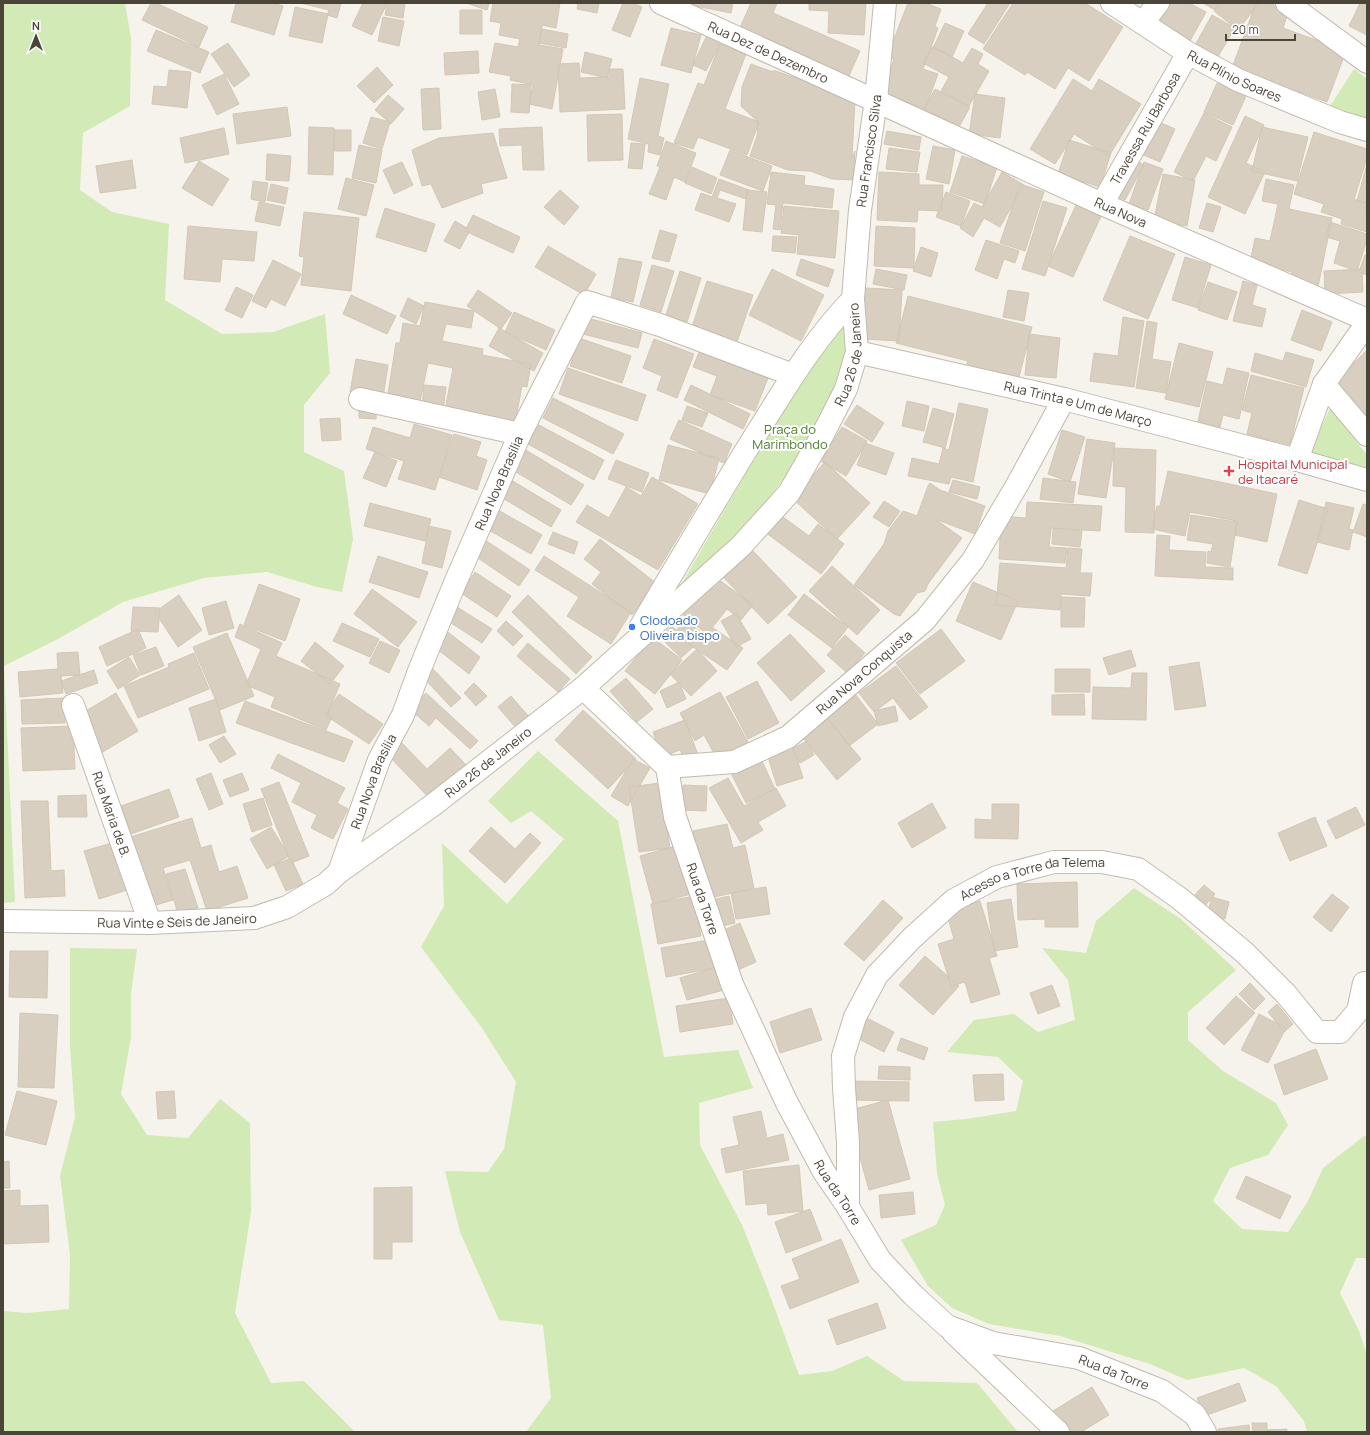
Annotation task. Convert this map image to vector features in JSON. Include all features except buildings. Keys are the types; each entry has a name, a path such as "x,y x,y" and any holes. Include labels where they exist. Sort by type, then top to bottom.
{"street":[{"name":"Rua Dez de Dezembro","path":"661,3 876,100"},
{"name":"Rua Francisco Silva","path":"853,299 860,210 876,100 884,3"},
{"name":"Rua Plínio Soares","path":"1112,3 1188,53 1238,80 1340,122 1367,130"},
{"path":"1143,23 1158,3"},
{"path":"1287,3 1367,62"},
{"name":"Travessa Rui Barbosa","path":"1102,204 1188,53"},
{"name":"Rua Nova","path":"876,100 1102,204 1367,322"},
{"name":"Rua 26 de Janeiro","path":"339,872 433,806 583,688 742,546 789,493 823,434 846,389 857,352 853,299"},
{"name":"Rua 26 de Janeiro","path":"631,644 737,464 793,375 834,319 853,299"},
{"name":"Rua Nova Brasília","path":"339,872 380,760 403,715 452,591 520,434 587,302 660,325 793,375"},
{"path":"1297,460 1324,384 1367,322"},
{"name":"Rua Trinta e Um de Março","path":"857,352 1064,399 1297,460 1367,480"},
{"path":"1324,384 1367,435"},
{"path":"360,399 520,434"},
{"name":"Rua Nova Conquista","path":"667,767 734,762 788,737 925,620 973,560 1017,485 1064,399"},
{"path":"583,688 667,767"},
{"name":"Rua Maria de B.","path":"73,705 150,923"},
{"name":"Rua da Torre","path":"667,767 675,817 732,984 786,1101 824,1172 848,1207 880,1260 913,1295 947,1326 993,1343 1078,1358 1162,1390 1195,1415 1205,1432"},
{"name":"Acesso a Torre da Telema","path":"848,1207 848,1142 843,1056 855,1017 877,975 912,938 954,900 997,876 1054,862 1102,862 1138,869 1179,898 1245,952 1286,994 1317,1032 1340,1032 1358,1011 1364,983"},
{"name":"Rua Vinte e Seis de Janeiro","path":"3,921 150,923 254,918 287,907 326,884 339,872"},
{"path":"947,1326 1058,1432"}],"green space":[{"path":"3,3 125,3 131,38 130,106 83,133 80,190 112,212 169,224 165,300 222,334 273,332 325,314 330,373 304,405 304,452 344,471 353,539 342,592 317,587 267,572 204,578 123,602 58,639 4,666 15,902 3,903"},
{"path":"1354,69 1367,79 1367,118 1330,106"},
{"name":"Praça do Marimbondo","path":"847,317 845,353 826,411 806,447 755,519 677,592 738,487 801,384"},
{"path":"1330,408 1367,455 1367,472 1309,455"},
{"path":"538,751 618,821 664,1057 738,1050 753,1088 699,1103 700,1145 742,1225 768,1290 799,1375 832,1371 867,1356 904,1381 977,1383 1018,1432 526,1432 551,1398 543,1325 499,1320 460,1232 445,1171 488,1172 504,1149 516,1082 482,1028 421,947 444,906 442,843 507,904 564,839 531,811 511,823 488,801"},
{"path":"1134,888 1181,919 1236,970 1188,1012 1188,1040 1223,1071 1276,1103 1288,1125 1268,1155 1230,1168 1213,1201 1242,1229 1288,1232 1308,1201 1323,1168 1364,1136 1367,1137 1367,1258 1356,1258 1340,1293 1359,1331 1367,1355 1367,1432 1307,1432 1304,1421 1276,1386 1244,1368 1187,1380 1150,1364 1060,1336 989,1324 952,1308 928,1286 901,1240 936,1225 945,1205 937,1174 933,1122 966,1119 1016,1111 1023,1081 998,1057 947,1052 974,1020 1014,1014 1038,1032 1075,1020 1068,980 1042,948 1086,953 1096,921"},
{"path":"70,948 137,949 131,994 131,1037 121,1094 147,1135 188,1138 220,1099 250,1123 251,1212 235,1313 271,1383 304,1381 355,1432 3,1432 3,1311 27,1313 69,1309 70,1255 60,1176 75,1117 70,1046"}],"place":[{"name":"Hospital Municipal de Itacaré","path":"1229,471"},
{"name":"Clodoado Oliveira bispo","path":"632,627"}]}
